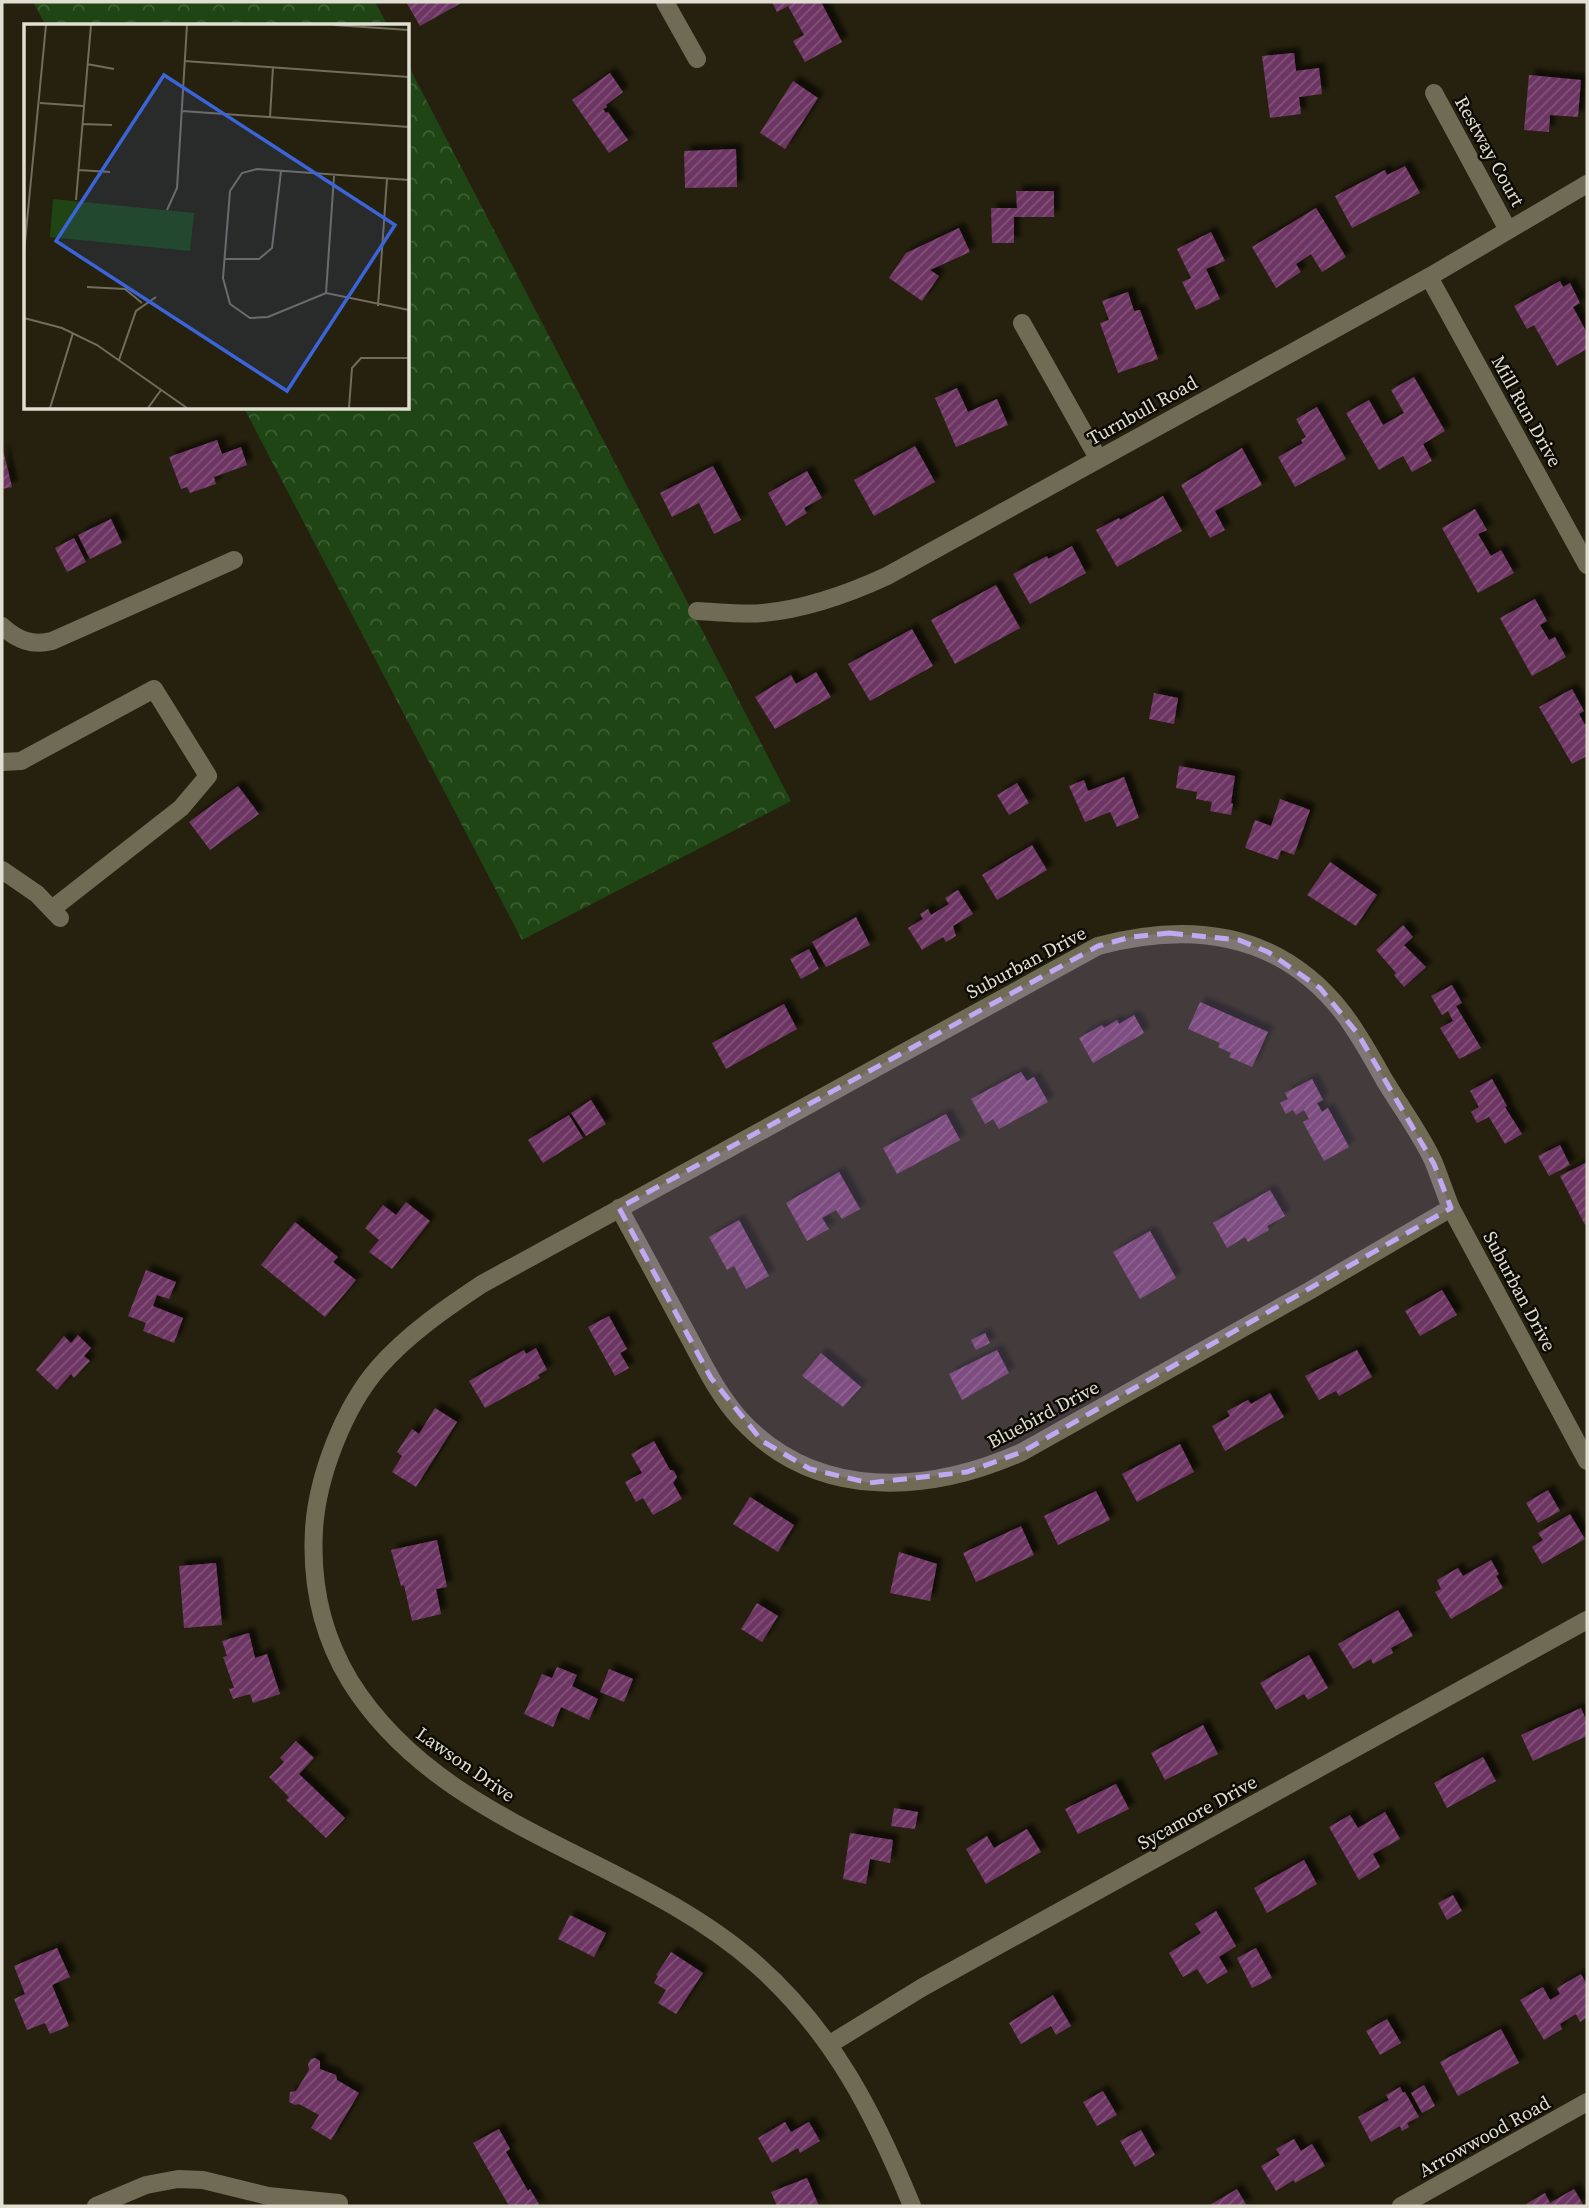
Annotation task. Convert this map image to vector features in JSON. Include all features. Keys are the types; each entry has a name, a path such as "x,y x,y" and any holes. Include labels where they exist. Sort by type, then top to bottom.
{"street":[{"path":"665,2 697,60"},
{"name":"Restway Court","path":"1434,93 1508,230"},
{"name":"Turnbull Road","path":"698,611 760,614 780,611 823,601 887,576 1429,277 1587,184"},
{"name":"Mill Run Drive","path":"1429,277 1587,565"},
{"path":"1022,323 1098,458"},
{"path":"2,626 17,638 32,643 52,641 234,560"},
{"path":"2,762 21,761 154,689 208,776 181,808 56,913 26,885 2,870"},
{"name":"Suburban Drive","path":"619,1208 1098,946 1131,937 1169,933 1204,934 1239,940 1268,952 1295,968 1320,988 1358,1034 1434,1164 1451,1208 1587,1461"},
{"name":"Bluebird Drive","path":"619,1208 720,1394 740,1418 762,1441 791,1460 831,1476 869,1483 901,1483 967,1472 1021,1452 1309,1291 1451,1208"},
{"name":"Lawson Drive","path":"619,1208 482,1284 440,1313 377,1368 337,1439 323,1479 315,1514 313,1544 320,1607 329,1640 352,1683 376,1718 412,1755 489,1809 646,1889 725,1939 786,1992 830,2044 871,2114 912,2206"},
{"name":"Sycamore Drive","path":"830,2044 923,1987 1587,1620"},
{"name":"Arrowwood Road","path":"1401,2206 1587,2102"},
{"path":"96,2206 146,2185 178,2179 203,2180 268,2196 339,2203"}],"highlighted area":[{"path":"1169,933 1239,940 1268,952 1320,988 1358,1034 1434,1164 1451,1208 1022,1452 967,1472 869,1483 810,1469 762,1441 711,1378 619,1208 1098,946 1131,937"}],"green space":[{"path":"33,2 375,2 387,24 45,24"},
{"path":"410,69 791,801 522,940 245,410 410,410"}],"building":[{"path":"406,2 463,2 420,26"},
{"path":"772,2 821,2 842,42 805,62 793,41 804,35 788,6 777,12"},
{"path":"1294,53 1296,71 1319,68 1322,94 1299,97 1301,114 1270,118 1262,56"},
{"path":"610,73 623,92 603,109 628,140 609,153 572,100"},
{"path":"1529,75 1581,80 1578,117 1550,115 1549,132 1524,130"},
{"path":"793,81 818,98 785,149 760,133"},
{"path":"736,149 737,187 685,188 684,151"},
{"path":"1405,166 1420,193 1352,228 1335,196 1385,170 1387,175"},
{"path":"1016,191 1054,191 1054,217 1014,217 1014,243 992,243 991,208 1017,208"},
{"path":"1316,208 1346,257 1322,272 1311,254 1296,264 1301,272 1276,288 1252,247"},
{"path":"959,228 970,252 930,270 939,276 922,301 889,278 906,253"},
{"path":"1211,232 1225,261 1206,269 1220,299 1196,310 1182,282 1191,278 1177,249"},
{"path":"1560,281 1563,287 1570,283 1580,303 1573,307 1587,333 1587,349 1557,366 1534,325 1527,329 1514,306"},
{"path":"1128,292 1134,311 1140,310 1158,359 1118,373 1100,323 1109,320 1102,301"},
{"path":"1414,377 1445,431 1423,444 1432,461 1412,472 1403,456 1379,470 1346,413 1369,400 1383,425 1404,413 1391,390"},
{"path":"957,388 968,412 997,399 1008,425 956,447 935,398"},
{"path":"1317,407 1346,459 1295,487 1278,457 1303,443 1301,440 1306,437 1296,419"},
{"path":"217,440 222,454 241,447 247,465 214,477 216,484 190,493 187,487 181,489 169,457"},
{"path":"915,446 935,482 874,516 854,480"},
{"path":"1242,448 1262,485 1215,511 1225,530 1210,538 1181,485"},
{"path":"2,451 12,487 2,489"},
{"path":"713,466 741,520 714,534 699,503 672,517 660,493"},
{"path":"807,471 822,498 804,508 807,513 786,526 768,493"},
{"path":"1163,496 1182,531 1117,567 1096,530"},
{"path":"1475,509 1487,530 1478,534 1491,556 1501,550 1514,573 1478,593 1442,528"},
{"path":"111,519 122,543 90,559 78,535"},
{"path":"74,538 86,562 67,572 55,548"},
{"path":"1072,546 1086,573 1030,604 1013,574"},
{"path":"996,585 1020,628 955,664 931,620"},
{"path":"1535,599 1547,621 1540,625 1549,640 1555,637 1566,657 1532,676 1500,618"},
{"path":"912,629 933,666 870,701 848,664"},
{"path":"816,672 831,697 775,729 755,697 791,675 796,684"},
{"path":"1572,689 1584,711 1579,714 1585,725 1587,723 1587,756 1572,764 1539,707"},
{"path":"1154,693 1178,698 1174,724 1149,719"},
{"path":"1179,766 1235,776 1231,815 1210,811 1212,802 1196,799 1197,792 1176,788"},
{"path":"1124,777 1139,818 1117,827 1110,812 1085,822 1069,786 1084,780 1088,791"},
{"path":"1017,783 1029,803 1009,815 997,795"},
{"path":"238,786 259,814 210,850 189,822"},
{"path":"1280,799 1310,810 1294,855 1281,850 1278,860 1245,848 1255,820 1271,826"},
{"path":"1032,845 1047,870 997,900 982,875"},
{"path":"1330,862 1377,895 1356,926 1307,895"},
{"path":"958,890 973,914 953,926 956,936 946,942 943,937 922,950 908,928 923,919 920,914 928,909 931,915 949,904 945,898"},
{"path":"856,917 870,945 826,967 812,942"},
{"path":"1403,925 1413,937 1404,945 1426,967 1404,987 1376,950"},
{"path":"809,949 819,969 801,979 790,959"},
{"path":"1452,985 1462,1003 1456,1006 1481,1048 1459,1059 1440,1028 1453,1021 1448,1011 1442,1015 1431,996"},
{"path":"1200,1002 1268,1032 1252,1067 1229,1057 1231,1053 1218,1047 1220,1043 1188,1029"},
{"path":"784,1004 797,1029 726,1069 712,1043"},
{"path":"1134,1015 1144,1033 1093,1063 1079,1038 1102,1025 1104,1028 1117,1020 1119,1024"},
{"path":"1021,1072 1027,1081 1034,1077 1048,1102 999,1129 993,1119 985,1124 971,1099"},
{"path":"1312,1079 1323,1100 1317,1103 1322,1112 1328,1108 1349,1147 1324,1161 1303,1122 1309,1119 1304,1110 1296,1115 1293,1110 1286,1114 1280,1103 1288,1099 1285,1093"},
{"path":"1492,1079 1522,1134 1505,1144 1489,1117 1477,1123 1471,1112 1479,1107 1470,1091"},
{"path":"591,1100 606,1124 586,1136 571,1113"},
{"path":"946,1114 960,1140 897,1174 883,1148"},
{"path":"569,1115 583,1138 543,1163 528,1140"},
{"path":"1560,1145 1570,1165 1549,1176 1538,1156"},
{"path":"1587,1162 1587,1224 1585,1225 1560,1176"},
{"path":"839,1172 860,1209 842,1219 836,1210 822,1218 829,1229 807,1241 786,1203"},
{"path":"1270,1190 1285,1216 1267,1226 1269,1230 1248,1242 1245,1237 1227,1248 1213,1223"},
{"path":"406,1202 430,1221 392,1269 369,1252 379,1240 365,1228 383,1205 396,1215"},
{"path":"739,1220 769,1276 746,1289 734,1266 727,1270 709,1237"},
{"path":"295,1222 338,1257 333,1262 356,1280 325,1317 261,1265"},
{"path":"1150,1231 1176,1278 1140,1299 1113,1252"},
{"path":"146,1270 176,1282 169,1299 157,1295 153,1306 183,1318 174,1343 143,1331 146,1323 128,1316"},
{"path":"1442,1290 1457,1315 1420,1336 1405,1311"},
{"path":"609,1316 627,1349 620,1353 629,1368 615,1376 588,1327"},
{"path":"985,1333 990,1343 976,1350 971,1340"},
{"path":"78,1335 91,1348 84,1356 90,1361 74,1378 71,1374 57,1390 36,1370 64,1336 71,1343"},
{"path":"536,1348 547,1370 538,1375 540,1378 485,1408 469,1381 524,1350 526,1354"},
{"path":"997,1350 1009,1373 962,1400 949,1374"},
{"path":"1357,1350 1372,1377 1339,1396 1336,1391 1319,1400 1305,1376"},
{"path":"821,1353 861,1387 843,1407 802,1376"},
{"path":"1270,1393 1284,1417 1225,1451 1212,1426 1230,1416 1227,1411 1248,1400 1251,1404"},
{"path":"435,1408 457,1422 416,1487 392,1472 402,1456 397,1452 412,1429 419,1434"},
{"path":"654,1441 670,1470 674,1471 677,1477 673,1483 682,1499 653,1515 643,1498 636,1502 625,1482 642,1473 631,1454"},
{"path":"1180,1444 1194,1472 1137,1502 1122,1474"},
{"path":"1548,1490 1560,1511 1538,1523 1526,1503"},
{"path":"1096,1491 1110,1520 1058,1545 1044,1516"},
{"path":"750,1497 794,1525 778,1552 733,1524"},
{"path":"1570,1514 1585,1539 1542,1564 1532,1547 1543,1540 1538,1533"},
{"path":"1021,1526 1034,1555 976,1582 963,1553"},
{"path":"437,1540 447,1587 436,1589 441,1614 412,1621 404,1585 401,1586 391,1550"},
{"path":"899,1552 937,1564 930,1601 890,1593"},
{"path":"1491,1560 1503,1588 1451,1619 1435,1592 1441,1589 1437,1580 1458,1568 1463,1576"},
{"path":"216,1563 222,1625 184,1628 179,1566"},
{"path":"757,1603 778,1616 762,1642 741,1629"},
{"path":"1398,1610 1413,1636 1391,1648 1393,1653 1373,1664 1371,1659 1353,1669 1338,1644"},
{"path":"249,1633 255,1658 267,1654 280,1694 253,1703 250,1694 233,1699 229,1689 234,1688 223,1657 227,1656 222,1641"},
{"path":"1309,1655 1328,1688 1308,1700 1304,1694 1276,1710 1260,1683"},
{"path":"557,1667 577,1675 572,1686 598,1699 589,1720 561,1707 553,1727 524,1714 542,1674 552,1678"},
{"path":"609,1669 633,1679 624,1702 600,1692"},
{"path":"1581,1708 1587,1722 1587,1736 1533,1761 1521,1735"},
{"path":"1203,1725 1218,1754 1165,1780 1151,1753"},
{"path":"296,1741 314,1758 299,1774 345,1818 326,1838 286,1800 289,1797 269,1777 284,1762 280,1758"},
{"path":"1483,1757 1496,1781 1447,1808 1434,1783"},
{"path":"1116,1784 1129,1809 1078,1834 1065,1809"},
{"path":"894,1808 918,1812 915,1829 891,1826"},
{"path":"1385,1812 1400,1839 1373,1854 1380,1867 1359,1880 1329,1827 1350,1815 1358,1828"},
{"path":"1027,1829 1041,1852 986,1884 966,1849 987,1836 994,1848"},
{"path":"850,1833 893,1840 890,1863 870,1859 866,1884 843,1879"},
{"path":"1304,1860 1317,1884 1267,1913 1254,1888"},
{"path":"1453,1895 1462,1911 1447,1920 1438,1903"},
{"path":"1216,1911 1236,1946 1219,1957 1228,1972 1207,1984 1197,1969 1183,1977 1169,1953 1201,1933 1195,1924"},
{"path":"570,1915 606,1933 594,1957 558,1939"},
{"path":"57,1948 70,1977 52,1985 69,2026 50,2034 45,2023 27,2030 14,1999 25,1994 14,1966"},
{"path":"1256,1948 1272,1978 1252,1988 1237,1958"},
{"path":"671,1952 703,1973 676,2014 658,2003 666,1990 654,1983"},
{"path":"1581,1974 1587,1985 1587,2017 1580,2022 1576,2014 1560,2024 1562,2029 1544,2040 1520,2000 1543,1987 1550,2000 1560,1994 1557,1988"},
{"path":"1053,1995 1071,2026 1056,2035 1051,2026 1021,2044 1009,2023"},
{"path":"1387,2019 1401,2043 1380,2055 1366,2031"},
{"path":"1501,2029 1519,2063 1458,2096 1440,2062"},
{"path":"315,2058 320,2061 320,2069 336,2075 337,2080 359,2093 331,2140 311,2128 319,2115 299,2104 289,2102 290,2092 296,2091 309,2070 308,2064"},
{"path":"1424,2085 1435,2106 1422,2113 1411,2093"},
{"path":"1400,2087 1419,2117 1407,2123 1409,2127 1402,2131 1400,2126 1371,2142 1358,2117 1389,2100 1386,2095"},
{"path":"1103,2091 1117,2115 1097,2126 1083,2102"},
{"path":"785,2122 791,2132 809,2122 820,2141 800,2153 798,2148 772,2163 758,2138"},
{"path":"499,2129 510,2149 506,2152 528,2191 530,2189 540,2206 509,2206 473,2143"},
{"path":"1141,2130 1155,2155 1135,2167 1120,2141"},
{"path":"1294,2139 1301,2151 1312,2144 1325,2166 1276,2191 1261,2166 1280,2155 1276,2149"},
{"path":"807,2178 819,2206 777,2206 771,2192"},
{"path":"1237,2189 1247,2206 1208,2206"},
{"path":"1574,2189 1584,2206 1526,2204 1545,2193 1550,2203"}]}
